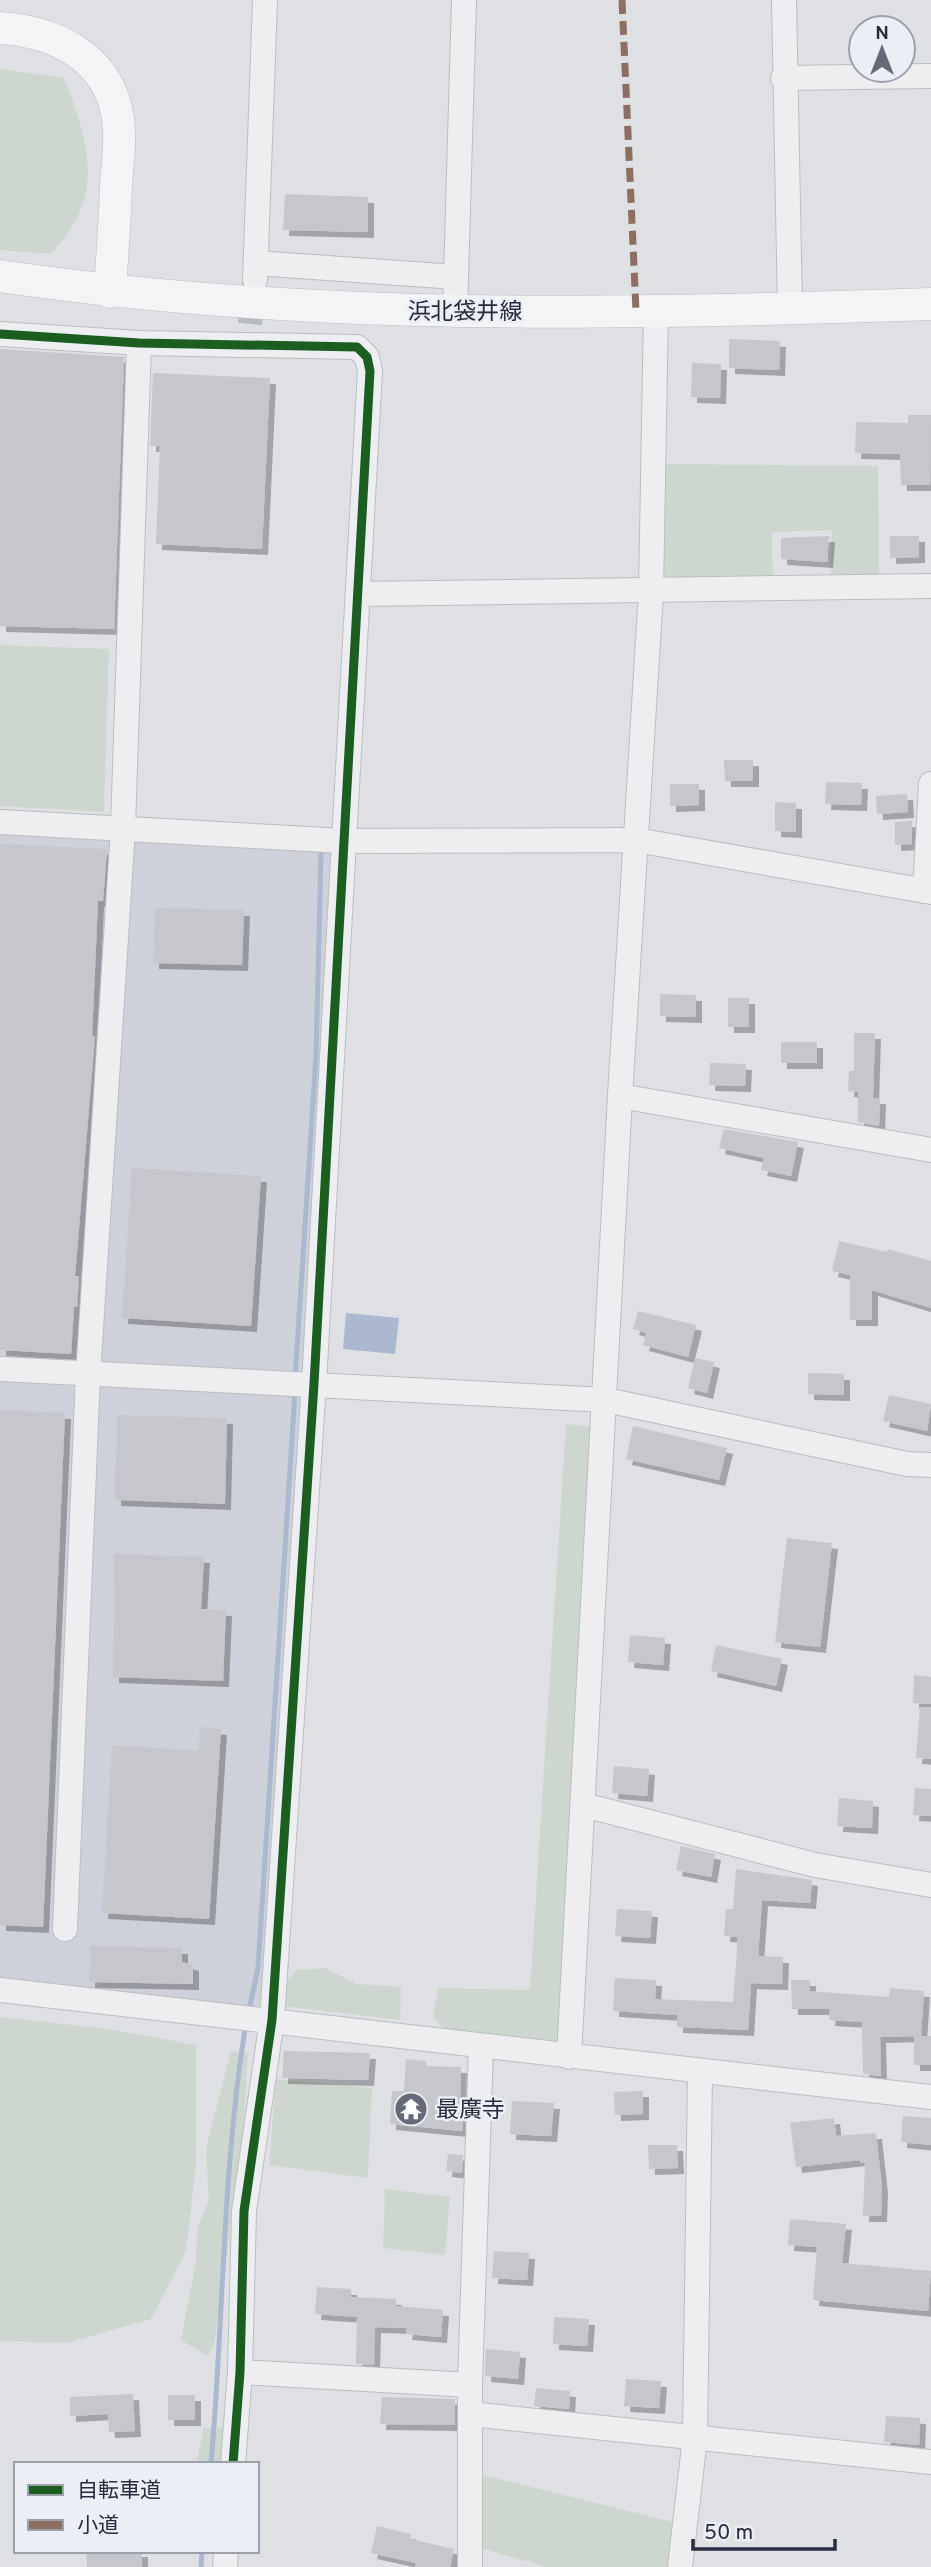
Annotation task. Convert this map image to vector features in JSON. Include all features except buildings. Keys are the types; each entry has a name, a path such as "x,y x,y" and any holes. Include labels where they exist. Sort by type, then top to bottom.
{"main road":[{"path":"0,29 23,30 59,40 80,51 96,69 113,99 119,130 110,292"},
{"name":"浜北袋井線","path":"0,276 110,292 236,304 455,312 790,309 931,304"}],"street":[{"path":"265,0 255,271 456,277"},
{"path":"455,312 464,0"},
{"path":"783,0 790,309"},
{"path":"783,78 931,76"},
{"path":"569,2057 606,1400 620,1096 651,592 656,310"},
{"path":"0,334 139,343 250,334 357,347 367,357 370,371 358,594 340,841 310,1384 267,2019 244,2211 240,2372 233,2462"},
{"path":"65,1929 88,1376 123,828 139,343"},
{"path":"358,594 931,586"},
{"path":"0,822 340,841 636,840 928,892 931,784"},
{"path":"620,1096 931,1150"},
{"path":"0,1368 88,1376 275,1381 606,1400 907,1464 931,1465"},
{"path":"583,1805 815,1866 931,1885"},
{"path":"0,1990 931,2097"},
{"path":"470,2567 470,2385 481,2046"},
{"path":"680,2567 695,2438 700,2072"},
{"path":"240,2372 470,2385"},
{"path":"470,2414 931,2462"}],"shaded area":[{"path":"0,69 64,78 81,125 88,170 86,191 68,233 50,254 0,250"},
{"path":"662,464 878,466 879,587 830,581 832,530 772,532 773,589 660,592"},
{"path":"0,645 109,649 104,812 0,806"},
{"path":"0,820 336,841 262,2018 0,1978"},
{"path":"566,1424 604,1428 570,2042 445,2031 433,2017 438,1988 530,1990"},
{"path":"325,1968 356,1984 401,1987 400,2020 273,2005 274,1994 297,1970"},
{"path":"0,2017 108,2029 196,2045 196,2164 186,2251 151,2319 67,2343 0,2341"},
{"path":"231,2051 248,2053 242,2152 214,2344 208,2356 181,2340 196,2262 197,2229 209,2200 206,2149"},
{"path":"276,2079 372,2088 368,2178 269,2165"},
{"path":"385,2189 450,2197 445,2255 383,2248"},
{"path":"236,2427 233,2462 196,2462 204,2428"},
{"path":"470,2472 685,2525 678,2567 547,2567 470,2545"}],"water":[{"path":"346,1313 399,1318 395,1354 343,1349"}],"waterway":[{"path":"295,1379 316,1056 321,854"},
{"path":"249,2010 258,1968 295,1392"},
{"path":"211,2462 232,2133 246,2023"},
{"path":"201,2567 202,2553"}],"tunnel":[{"path":"250,324 254,284"}],"marked path":[{"path":"622,0 636,311"}],"cycle path":[{"path":"0,334 139,343 357,347 367,357 370,371 314,1384 272,2020 244,2211 240,2372 233,2462"}],"place":[{"name":"最廣寺","path":"411,2109"}]}
